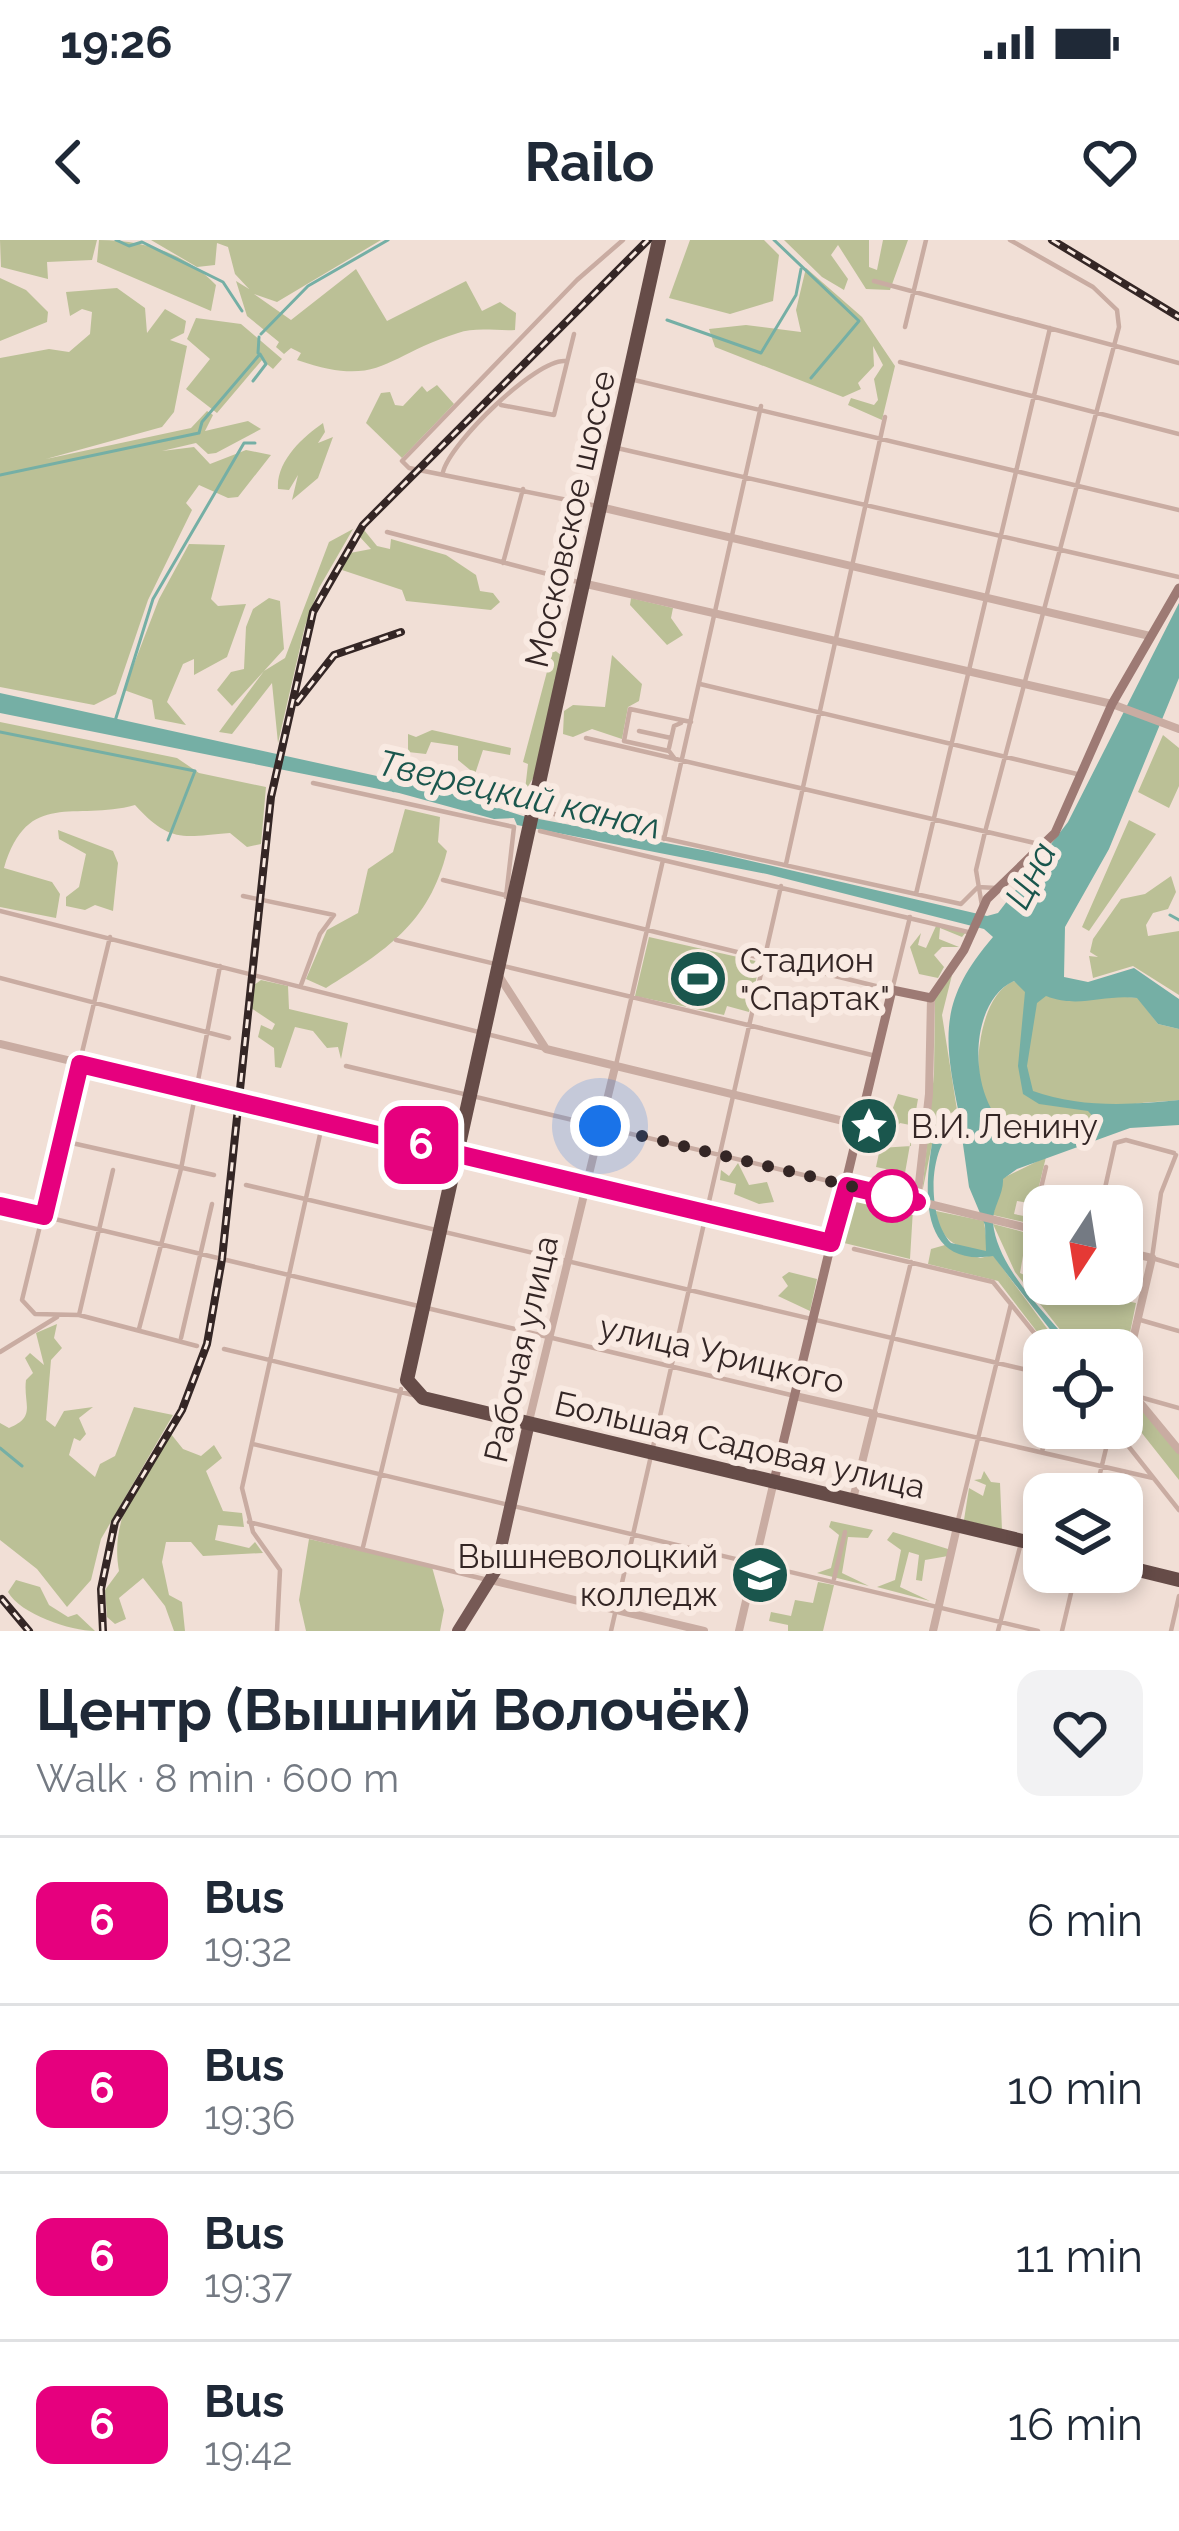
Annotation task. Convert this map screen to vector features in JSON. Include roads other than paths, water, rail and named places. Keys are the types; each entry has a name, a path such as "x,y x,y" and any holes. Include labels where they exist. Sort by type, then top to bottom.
{"highway":[{"name":"Московское шоссе","path":"406,1383 500,971 510,898 527,829 539,811 583,583 659,240"},
{"name":"Большая Садовая улица","path":"406,1383 424,1398 1021,1540"},
{"path":"1143,1571 1179,1580"}],"main road":[{"path":"774,1481 892,990 931,998 997,888 1045,845 1179,588"},
{"name":"Рабочая улица","path":"458,1631 491,1580 529,1423"}],"street":[{"path":"623,240 577,280 402,461 1150,636"},
{"path":"905,327 926,240"},
{"path":"981,910 978,887 985,832 1114,345 1117,310 1093,287 1010,240"},
{"path":"874,280 1179,363"},
{"path":"916,894 1050,328"},
{"path":"499,404 554,415 574,334"},
{"path":"443,472 464,438 499,404 542,366 565,361"},
{"path":"900,362 1179,434"},
{"path":"628,379 761,406 1179,510"},
{"path":"664,839 678,760 735,538 761,406"},
{"path":"786,864 885,417"},
{"path":"615,447 746,473 1179,577"},
{"path":"503,562 523,489"},
{"path":"387,532 583,583 1116,705 1179,729"},
{"path":"700,684 1083,775"},
{"path":"678,760 669,751 624,741 630,709 688,722"},
{"path":"669,751 674,726 688,722"},
{"path":"639,731 671,738"},
{"path":"586,738 1045,845"},
{"path":"313,783 973,933"},
{"path":"539,811 961,904 978,887 997,888"},
{"name":"Рабочая улица","path":"529,1423 663,860"},
{"path":"443,880 892,990 910,917"},
{"path":"611,1631 710,1214 781,886"},
{"path":"243,896 334,915 320,934 301,985"},
{"path":"0,911 861,1125"},
{"path":"32,1330 25,1296 110,937"},
{"path":"396,940 500,971 876,1056"},
{"path":"139,1329 181,1169 220,965"},
{"path":"500,971 546,1049"},
{"path":"0,978 229,1038"},
{"path":"921,1203 931,998"},
{"path":"0,1044 831,1243"},
{"path":"346,1066 1023,1227"},
{"path":"277,1631 280,1570 249,1522 242,1488 323,1121"},
{"path":"1105,1185 1115,1143 1126,1140 1178,1156 1162,1193 1134,1329"},
{"path":"63,1141 214,1175"},
{"path":"1041,1185 1046,1167"},
{"path":"79,1315 113,1170"},
{"path":"245,1185 1023,1369"},
{"path":"181,1338 212,1204"},
{"name":"улица Урицкого","path":"0,1206 1153,1478"},
{"path":"854,1249 993,1282 1031,1329"},
{"path":"1143,1256 1179,1266"},
{"path":"853,1500 911,1262"},
{"path":"933,1631 1011,1304"},
{"path":"31,1312 79,1315 181,1338 197,1346"},
{"path":"0,1352 62,1315"},
{"path":"1137,1319 1179,1331"},
{"name":"Большая Садовая улица","path":"224,1349 406,1383"},
{"path":"362,1547 406,1383"},
{"path":"1143,1398 1179,1408"},
{"path":"1143,1408 1179,1450"},
{"path":"254,1444 1038,1631"},
{"path":"1041,1453 1042,1449"},
{"path":"1100,1473 1106,1449"},
{"path":"1129,1449 1179,1510"},
{"path":"739,1631 774,1481"},
{"path":"249,1522 616,1610 667,1627 704,1631"},
{"path":"833,1581 845,1532"},
{"path":"998,1631 1021,1540"},
{"path":"1062,1631 1071,1593"},
{"path":"1171,1631 1179,1596"}],"water":[{"name":"Цна","path":"1179,603 1179,678 1109,849 1065,927 1064,977 1088,982 1134,968 1179,999 1179,1029 1158,1024 1137,998 1069,1001 1046,996 1037,1003 1027,1066 1033,1091 1051,1096 1106,1104 1179,1100 1179,1125 1130,1128 1017,1169 1003,1179 993,1223 1023,1295 993,1256 967,1256 949,1249 930,1217 928,1174 934,1132 959,1114 950,1062 950,1020 963,980 993,937 984,929 767,874 517,825 514,818 494,819 399,793 0,713 0,693 445,791 523,816 708,851 987,916 998,913 1068,822","holes":["1014,981 1025,992 1018,1066 1023,1094 1039,1104 1088,1111 1097,1121 1028,1142 1008,1130 992,1111 979,1062 986,1012 997,993","960,1123 969,1187 985,1225 986,1251 951,1243 937,1216 936,1162 941,1146"]},
{"path":"1031,1305 1037,1305 1058,1329 1050,1329"}],"waterway":[{"path":"116,240 129,246 142,242 223,282 242,311"},
{"path":"261,334 308,286 388,240"},
{"path":"774,240 859,321 811,378"},
{"path":"667,320 761,353 796,295 801,269"},
{"path":"258,353 259,337"},
{"path":"0,475 199,433 202,422 260,354 266,364 253,381"},
{"path":"115,721 153,599 244,443 255,443"},
{"path":"0,732 195,771 168,840"},
{"name":"Тверецкий канал","path":"394,789 419,768 436,771"},
{"path":"1170,915 1179,920"},
{"path":"0,1448 22,1466"}],"railway":[{"path":"103,1631 101,1589 115,1522 182,1410 207,1344 222,1259 271,797 313,612 363,525 648,240"},
{"path":"1052,240 1179,317"},
{"path":"297,702 334,655 401,632"},
{"path":"2,1599 29,1631"}],"place":[{"name":"Стадион \"Спартак\"","path":"698,979"},
{"name":"В.И. Ленину","path":"869,1126"},
{"name":"Вышневолоцкий колледж","path":"760,1575"}]}
